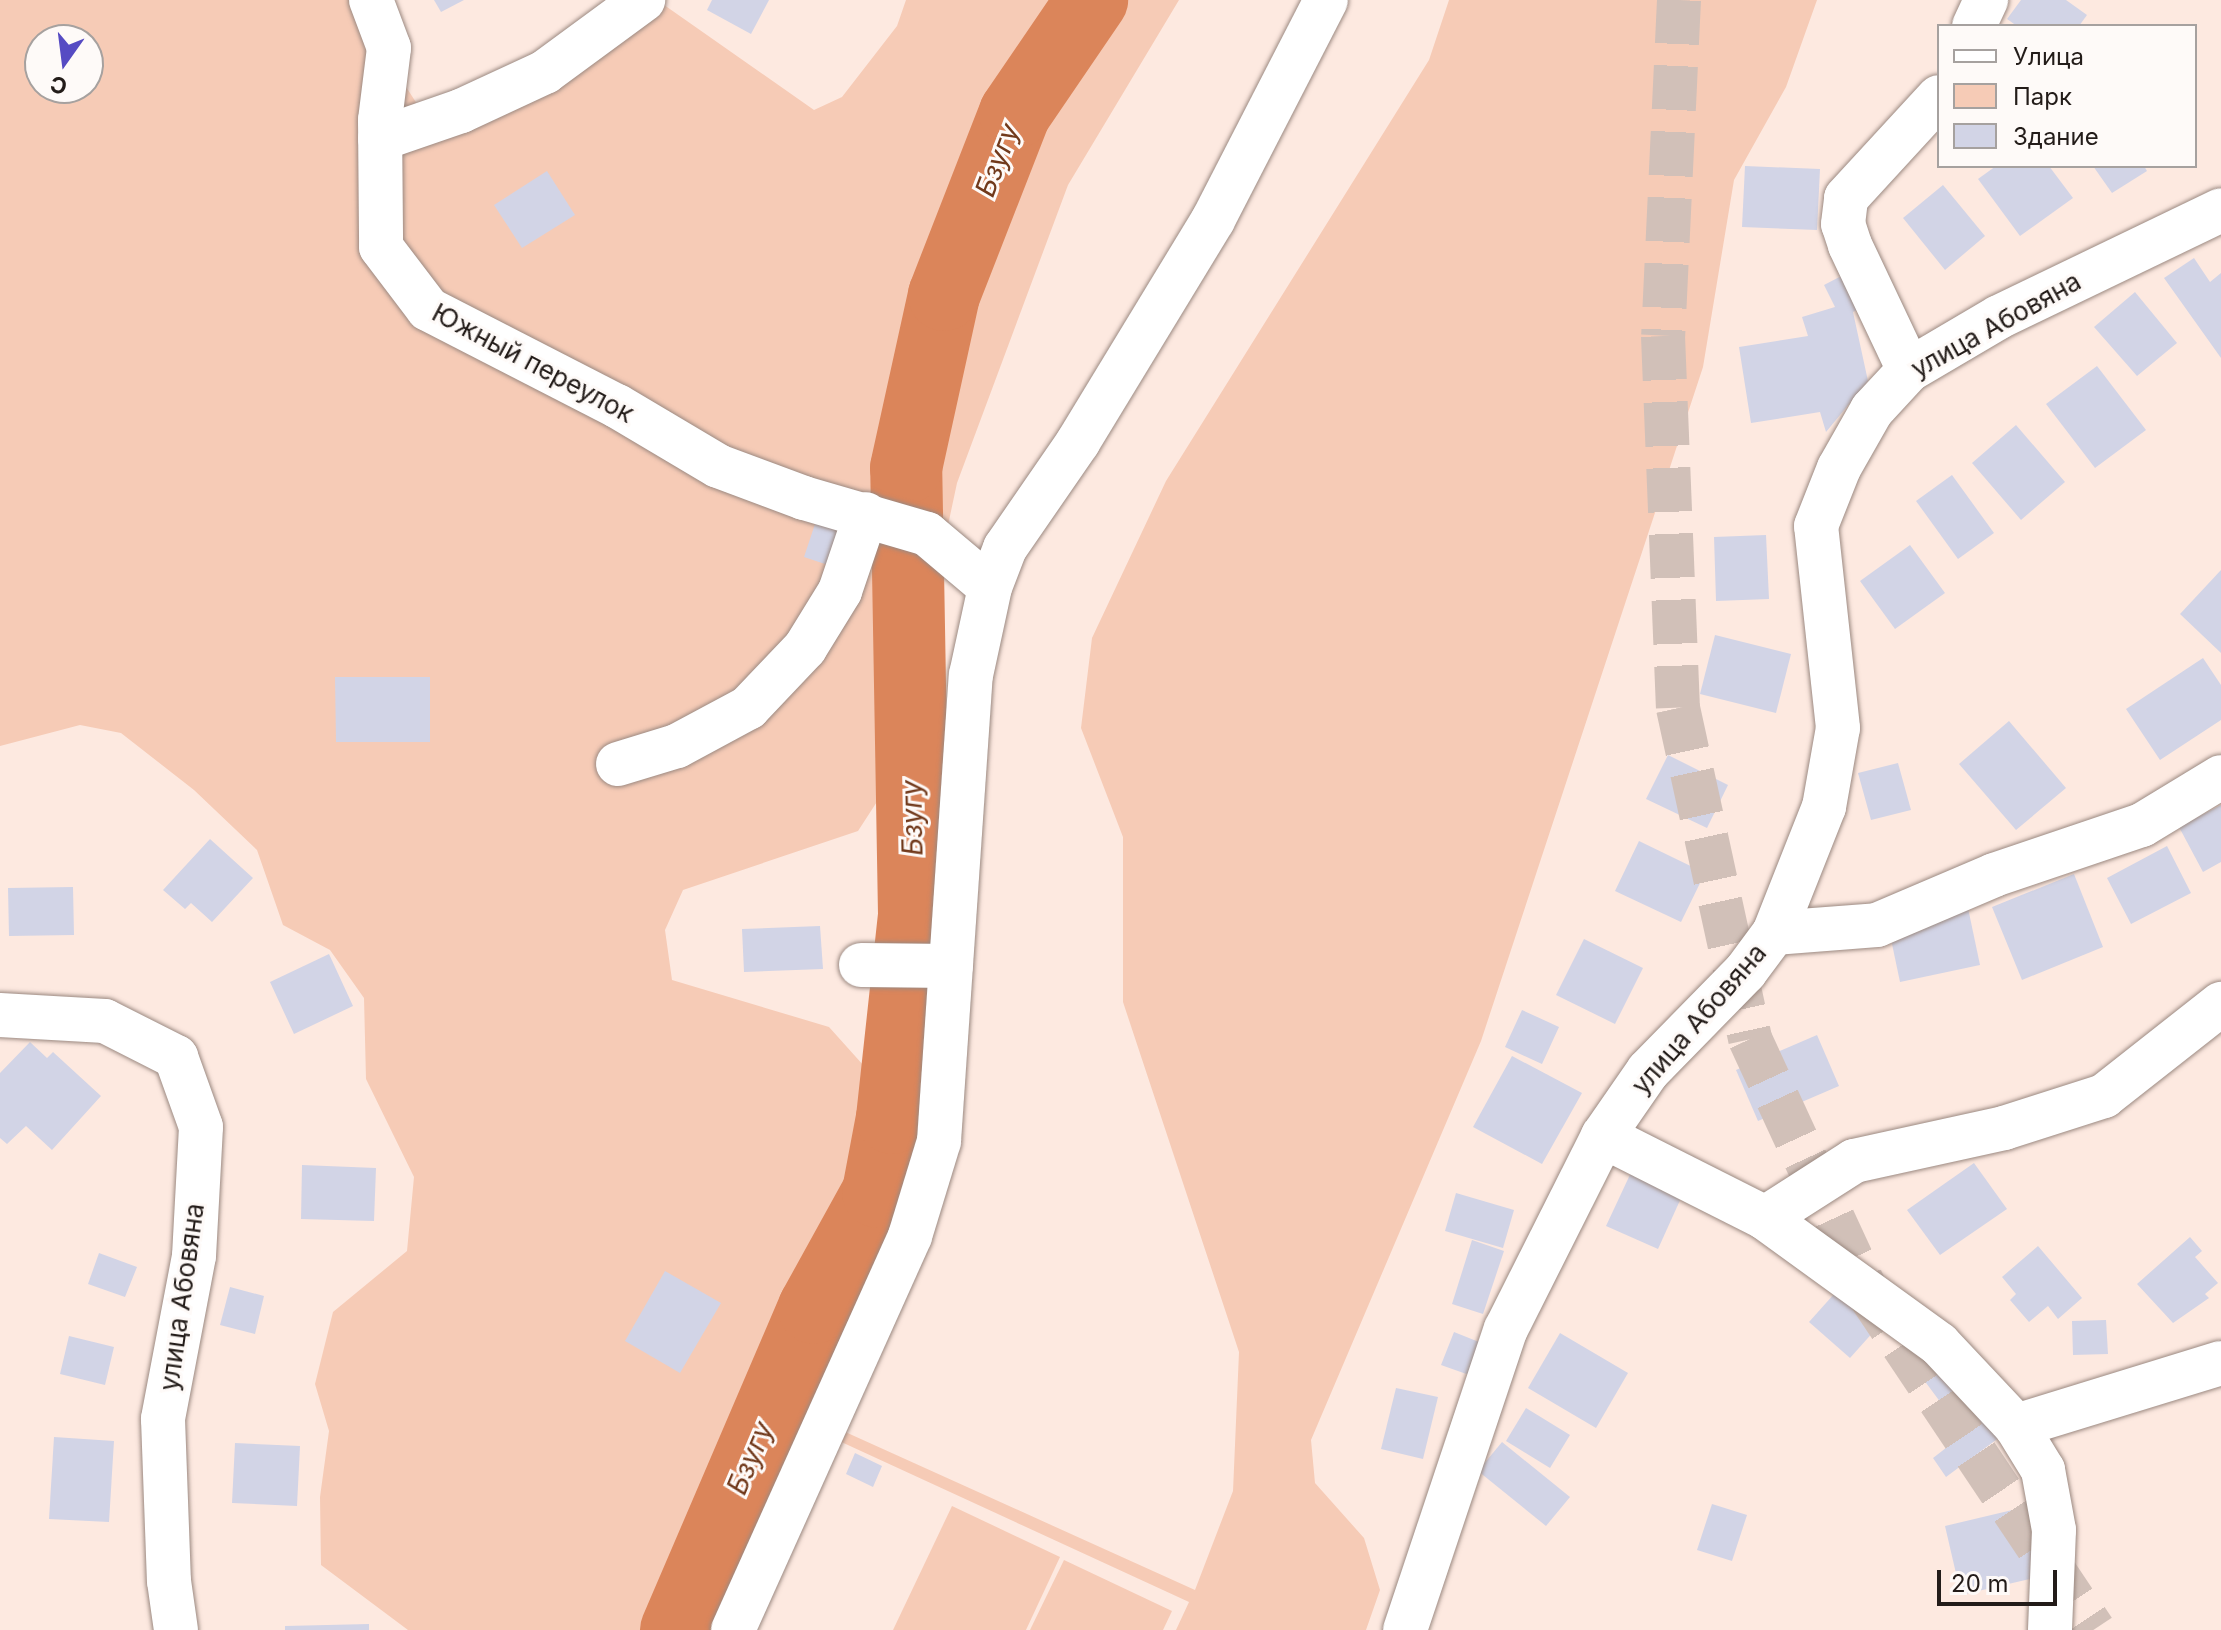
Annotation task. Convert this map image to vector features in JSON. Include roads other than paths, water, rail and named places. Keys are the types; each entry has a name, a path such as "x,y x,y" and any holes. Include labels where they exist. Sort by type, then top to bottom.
{"street":[{"name":"Южный переулок","path":"371,0 389,48 380,139 381,247 428,309 617,406 718,466 804,498 871,515 927,534 990,587"},
{"path":"380,139 461,111 545,72 643,0"},
{"path":"733,1630 910,1236 939,1141 941,966 971,675 990,587 1005,548 1078,442 1213,220 1326,0"},
{"path":"1975,24 1986,0"},
{"path":"1909,370 1843,224 1846,198 1937,99"},
{"name":"улица Абовяна","path":"1405,1630 1506,1329 1603,1136 1648,1071 1745,972 1774,933 1824,807 1838,728 1816,526 1839,468 1872,410 1909,370 1999,317 2221,210"},
{"path":"618,764 677,746 748,708 805,648 840,591 871,515"},
{"path":"1774,933 1877,925 1994,875 2142,825 2221,777"},
{"path":"873,965 941,966"},
{"path":"1765,1218 1854,1161 2004,1128 2104,1096 2221,1004"},
{"name":"улица Абовяна","path":"0,1015 105,1021 176,1057 201,1127 194,1256 163,1419 169,1581 176,1630"},
{"path":"1603,1136 1765,1218 1939,1344 2016,1426 2043,1470 2054,1530 2050,1630"},
{"path":"2016,1426 2221,1363"}],"waterway":[{"name":"Бзугу","path":"676,1630 814,1308 878,1192 892,1118 914,914 906,468 944,295 1015,113 1092,0"}],"tunnel":[{"path":"1679,0 1663,336 1678,708 1750,1039 1866,1290 2094,1630"}]}
